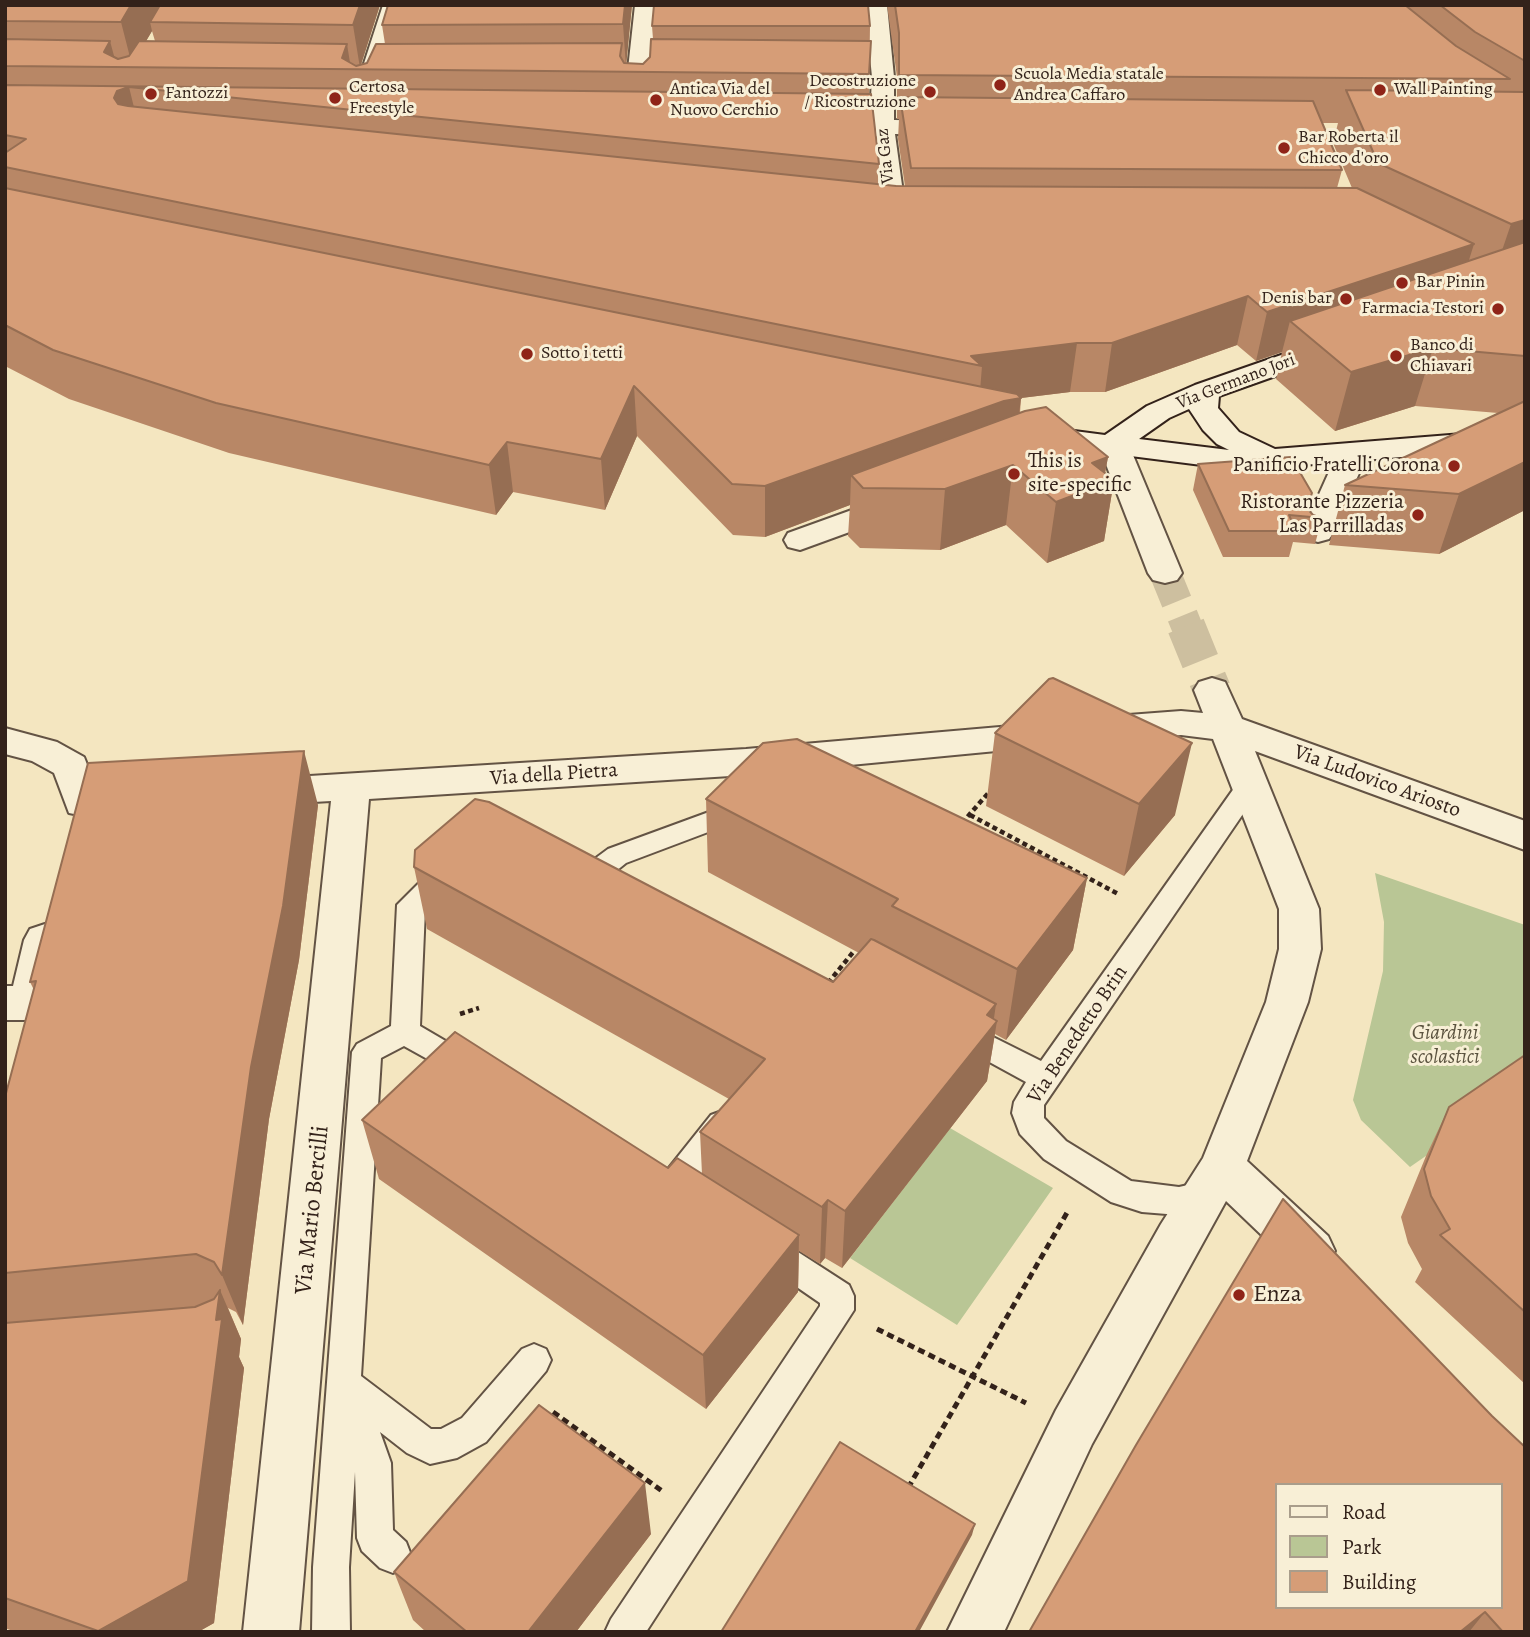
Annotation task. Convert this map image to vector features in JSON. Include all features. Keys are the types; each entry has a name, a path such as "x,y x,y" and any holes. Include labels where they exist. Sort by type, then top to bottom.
{"street":[{"path":"361,112 394,5"},
{"path":"646,5 647,77 627,126 662,126"},
{"name":"Via Gaz","path":"876,5 876,77 894,222"},
{"path":"613,77 647,77"},
{"path":"345,78 398,78"},
{"path":"799,126 980,128"},
{"path":"867,219 922,222"},
{"name":"Via Germano Jori","path":"1113,443 1158,412 1205,391 1357,338"},
{"path":"1205,391 1203,408 1228,438 1274,459"},
{"path":"1005,432 1113,443 1193,457 1241,461 1525,438"},
{"path":"1023,458 1113,443"},
{"path":"1113,443 1165,573"},
{"path":"1318,532 1353,452"},
{"path":"800,540 923,493"},
{"path":"975,1632 1074,1427 1178,1239 1214,1181 1287,1002 1300,948 1299,909 1212,690"},
{"name":"Via della Pietra","path":"232,793 351,788 746,762 1181,723 1229,728"},
{"name":"Via Ludovico Ariosto","path":"1229,728 1525,836"},
{"path":"5,741 44,751 71,766 82,803 80,818 125,798"},
{"name":"Via Mario Bercilli","path":"271,1632 348,1054 351,788"},
{"path":"19,1015 52,911"},
{"path":"1214,1181 1343,1280"}],"lane":[{"name":"Via Benedetto Brin","path":"1214,1181 1179,1201 1142,1198 1122,1192 1066,1159 1031,1125 1027,1113 1029,1102 1251,783"},
{"path":"593,875 617,856 767,801"},
{"path":"405,1032 411,905 469,853"},
{"path":"937,1020 1046,1078"},
{"path":"348,1054 405,1032"},
{"path":"405,1032 489,1082"},
{"name":"Via Mario Bercilli","path":"331,1632 331,1567 345,1384 348,1054"},
{"path":"640,1170 683,1196 725,1120"},
{"path":"624,1632 837,1310 837,1296 822,1283 741,1233"},
{"path":"345,1384 430,1447 445,1446 474,1430 525,1372"},
{"path":"345,1384 373,1463 375,1538 393,1555"}],"path":[{"path":"961,825 976,806"},
{"path":"970,815 1124,897"},
{"path":"822,990 854,951"},
{"path":"837,1310 971,1377 906,1492"},
{"path":"525,1372 699,1518"}],"green space":[{"name":"Giardini scolastici","path":"1375,873 1525,925 1525,1087 1410,1167 1361,1120 1353,1100 1383,971 1384,922"},
{"path":"950,1128 1053,1188 957,1325 850,1258"}],"building":[{"path":"5,5 131,5 121,22 5,21"},
{"path":"160,5 360,5 353,25 150,22"},
{"path":"388,5 625,5 623,24 382,25"},
{"path":"654,5 868,5 870,26 652,26"},
{"path":"895,5 1405,5 1456,46 1510,79 899,75 899,33"},
{"path":"1440,5 1525,5 1525,61 1475,32"},
{"path":"5,39 110,41 104,52 118,59 129,56 139,41 347,44 342,58 356,66 367,63 376,44 622,43 620,56 624,63 643,64 650,57 651,39 871,41 869,74 5,66"},
{"path":"5,85 871,94 879,164 129,87 117,91 114,98 118,104 128,106 896,186 1357,188 1474,244 1267,312 1248,296 1112,343 1077,343 971,356 982,366 5,167 5,153 26,139 5,135"},
{"path":"1346,90 1525,92 1525,220 1511,224 1378,163"},
{"path":"900,97 1313,101 1342,170 911,168"},
{"path":"5,188 1017,394 1021,398 1004,401 765,486 732,484 634,386 601,459 507,442 489,465 216,403 53,350 5,325"},
{"path":"1525,242 1525,356 1433,348 1351,372 1290,321"},
{"path":"1525,401 1525,462 1459,494 1345,485"},
{"path":"1046,407 1108,457 1092,463 1114,480 1056,502 1013,465 945,489 863,488 851,475 1025,411"},
{"path":"1291,457 1312,493 1307,508 1313,515 1322,518 1289,515 1296,531 1229,531 1198,464"},
{"path":"1053,678 1192,743 1139,804 995,733"},
{"path":"797,739 1087,878 1017,969 892,906 898,899 706,799 763,743"},
{"path":"304,751 283,906 251,1067 222,1275 214,1262 196,1254 5,1273 5,1097 36,981 30,982 88,763"},
{"path":"475,799 489,802 833,982 871,939 996,1004 987,1015 997,1021 845,1211 828,1200 822,1207 700,1132 765,1059 414,867 415,850"},
{"path":"455,1032 668,1168 677,1158 799,1235 703,1355 362,1120"},
{"path":"1525,1055 1525,1312 1440,1235 1450,1229 1431,1196 1424,1169 1449,1107"},
{"path":"1283,1199 1525,1447 1525,1632 1503,1632 1485,1612 1460,1632 1029,1632 1136,1445"},
{"path":"220,1290 216,1320 222,1319 188,1581 98,1631 5,1598 5,1323 195,1307 214,1299"},
{"path":"539,1405 645,1483 528,1632 467,1632 394,1572"},
{"path":"840,1442 975,1524 915,1632 721,1632"}],"tunnel":[{"path":"1165,573 1187,627"},
{"path":"1186,626 1212,690"}],"place":[{"name":"Scuola Media statale Andrea Caffaro","path":"1000,85"},
{"name":"Wall Painting","path":"1380,90"},
{"name":"Decostruzione / Ricostruzione","path":"930,92"},
{"name":"Fantozzi","path":"151,94"},
{"name":"Certosa Freestyle","path":"335,98"},
{"name":"Antica Via del Nuovo Cerchio","path":"656,100"},
{"name":"Bar Roberta il Chicco d'oro","path":"1284,148"},
{"name":"Bar Pinin","path":"1402,283"},
{"name":"Denis bar","path":"1346,299"},
{"name":"Farmacia Testori","path":"1498,309"},
{"name":"Sotto i tetti","path":"527,354"},
{"name":"Banco di Chiavari","path":"1396,356"},
{"name":"Panificio Fratelli Corona","path":"1454,466"},
{"name":"This is site-specific","path":"1014,474"},
{"name":"Ristorante Pizzeria Las Parrilladas","path":"1418,515"},
{"name":"Enza","path":"1239,1295"}]}
